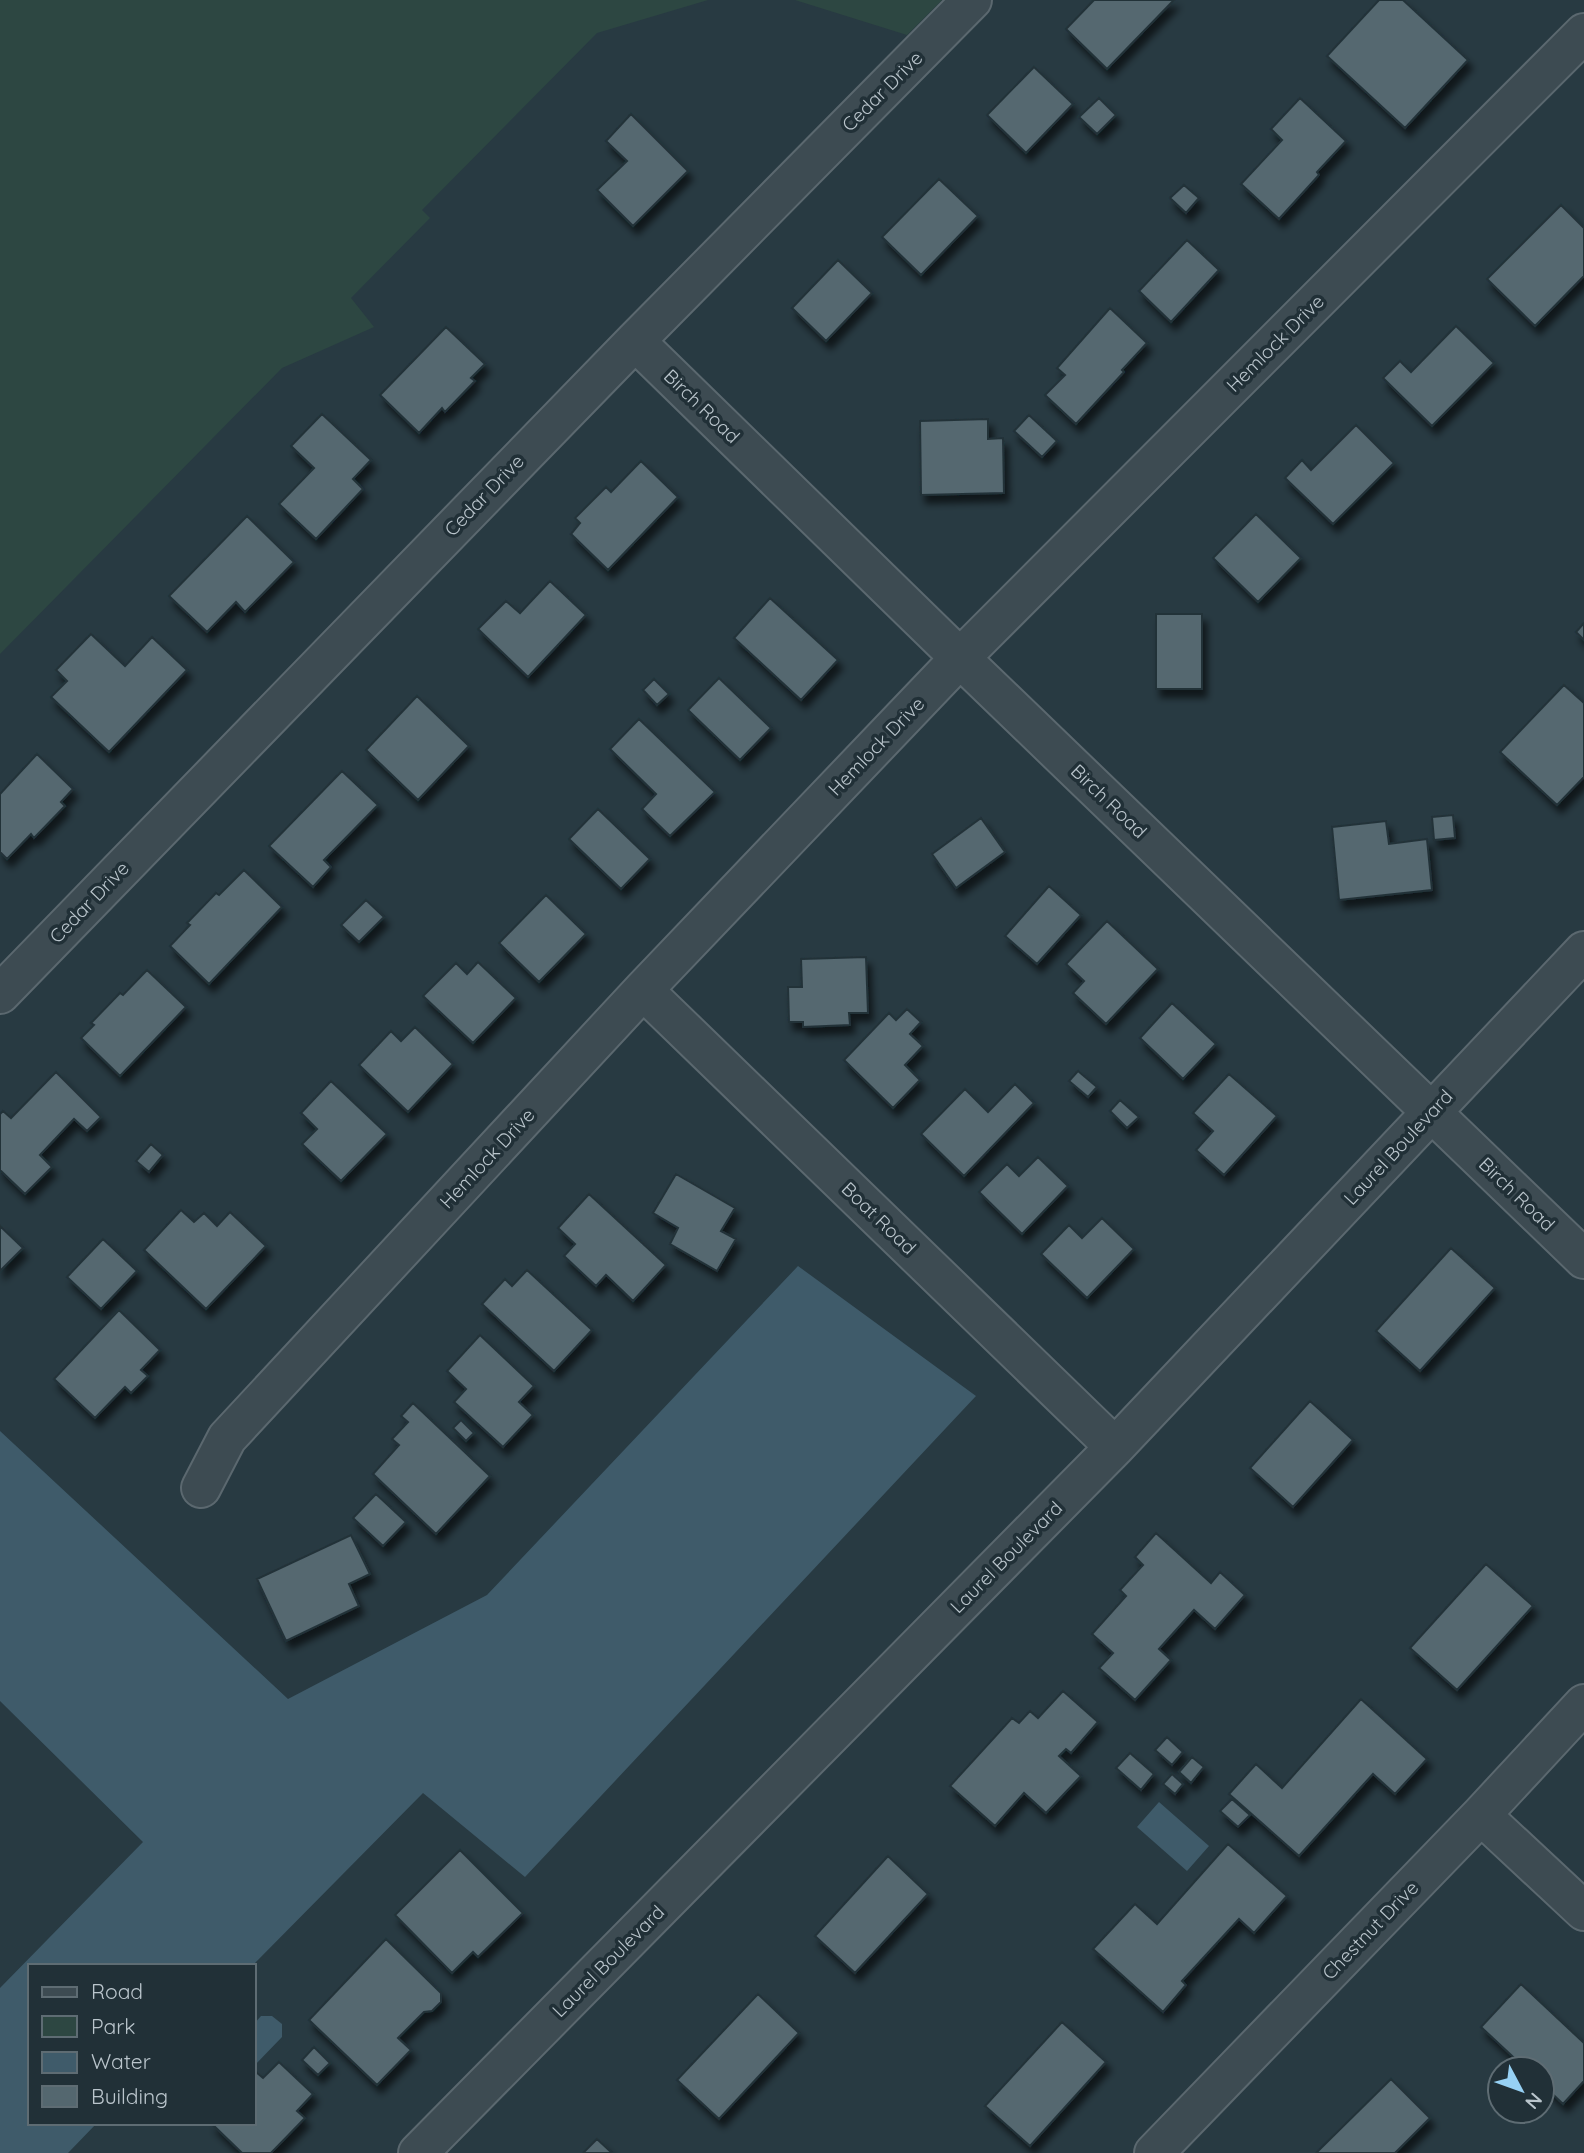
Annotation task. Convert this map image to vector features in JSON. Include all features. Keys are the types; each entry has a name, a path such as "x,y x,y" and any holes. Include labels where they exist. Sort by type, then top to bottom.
{"street":[{"name":"Cedar Drive","path":"0,994 635,341 972,0"},
{"name":"Hemlock Drive","path":"201,1488 227,1438 643,990 960,658 1584,33"},
{"name":"Birch Road","path":"635,341 1584,1259"},
{"name":"Laurel Boulevard","path":"418,2153 1115,1447 1584,951"},
{"name":"Boat Road","path":"643,990 1115,1447"},
{"name":"Chestnut Drive","path":"1154,2153 1481,1815 1584,1704"},
{"path":"1481,1815 1584,1910"}],"green space":[{"path":"0,0 708,0 597,33 422,210 430,218 351,298 374,327 282,368 0,654"},
{"path":"795,0 942,0 907,35"}],"water":[{"path":"798,1266 976,1396 525,1877 423,1793 254,1964 28,1964 28,2125 95,2125 68,2153 0,2153 0,1988 143,1842 0,1701 0,1431 288,1699 487,1595"},
{"path":"1159,1802 1209,1846 1187,1871 1137,1827"},
{"path":"261,2016 272,2016 282,2024 282,2037 256,2064 256,2022"}],"building":[{"path":"1094,0 1174,0 1107,69 1066,29"},
{"path":"1379,0 1403,0 1468,60 1405,128 1327,56"},
{"path":"1034,67 1073,104 1026,153 987,115"},
{"path":"1099,98 1116,115 1097,134 1079,117"},
{"path":"1300,98 1346,141 1279,219 1241,184 1282,140 1271,129"},
{"path":"631,114 688,171 633,226 597,190 627,161 606,141"},
{"path":"939,179 978,216 921,275 882,237"},
{"path":"1184,185 1199,198 1186,213 1170,198"},
{"path":"1561,205 1584,228 1584,276 1535,326 1487,279"},
{"path":"1187,240 1219,270 1171,322 1139,291"},
{"path":"838,260 872,293 826,341 792,308"},
{"path":"1110,308 1147,343 1076,424 1045,395 1065,375 1057,368"},
{"path":"1456,326 1494,363 1432,426 1383,378 1400,361 1411,372"},
{"path":"446,327 485,364 471,378 475,381 445,412 442,408 419,433 380,395"},
{"path":"322,414 371,460 353,479 363,489 316,539 279,504 314,468 291,446"},
{"path":"1029,415 1057,441 1042,457 1014,431"},
{"path":"988,419 988,439 1003,438 1004,493 921,495 920,421"},
{"path":"1356,425 1394,463 1333,524 1285,478 1302,460 1311,470"},
{"path":"641,461 678,497 608,570 571,534 580,523 575,518 606,487 611,492"},
{"path":"1256,514 1301,558 1258,602 1213,558"},
{"path":"247,516 294,562 245,612 236,602 207,632 169,596"},
{"path":"550,581 586,615 528,677 478,629 506,601 520,613"},
{"path":"770,598 838,660 801,700 734,638"},
{"path":"1156,614 1202,614 1202,689 1156,689"},
{"path":"1584,623 1584,640 1576,632"},
{"path":"91,634 125,666 152,637 187,670 109,752 51,697 67,681 56,670"},
{"path":"719,678 771,728 740,760 688,710"},
{"path":"654,679 669,694 657,705 643,690"},
{"path":"1564,685 1584,703 1584,777 1557,805 1500,752"},
{"path":"417,696 469,746 418,800 366,750"},
{"path":"639,719 715,792 670,836 642,809 656,794 610,749"},
{"path":"37,754 73,789 61,802 65,806 34,838 31,834 7,859 0,852 0,794"},
{"path":"342,771 378,805 324,860 331,867 313,887 269,846"},
{"path":"598,809 650,859 621,889 569,839"},
{"path":"1453,815 1455,838 1434,840 1432,817"},
{"path":"981,818 1005,852 956,888 932,854"},
{"path":"1386,821 1389,844 1427,839 1432,890 1339,900 1332,827"},
{"path":"244,870 282,907 209,984 170,946 190,925 187,923 216,893 219,895"},
{"path":"1049,886 1081,915 1037,964 1005,936"},
{"path":"546,895 586,934 539,982 499,943"},
{"path":"366,900 384,917 359,942 341,925"},
{"path":"1107,921 1158,969 1106,1024 1073,993 1084,981 1066,964"},
{"path":"866,957 868,1013 849,1013 850,1025 803,1027 803,1022 789,1022 788,987 802,987 801,959"},
{"path":"478,962 516,998 473,1043 423,996 456,963 467,974"},
{"path":"147,970 186,1007 120,1076 81,1038 94,1025 91,1023 120,993 123,995"},
{"path":"1172,1003 1216,1044 1183,1079 1140,1038"},
{"path":"907,1009 921,1022 910,1034 923,1046 905,1065 920,1080 893,1108 844,1060 889,1013 896,1020"},
{"path":"415,1027 453,1064 408,1112 359,1065 391,1031 401,1041"},
{"path":"1078,1071 1097,1087 1088,1097 1069,1081"},
{"path":"56,1072 101,1117 87,1131 74,1119 40,1155 52,1167 25,1194 0,1170 0,1114 3,1111 11,1118"},
{"path":"1229,1074 1277,1116 1224,1175 1196,1150 1213,1131 1193,1113"},
{"path":"331,1081 387,1134 341,1181 302,1144 317,1129 301,1113"},
{"path":"1015,1084 1034,1103 964,1176 921,1134 965,1089 988,1112"},
{"path":"1120,1100 1139,1117 1127,1128 1110,1111"},
{"path":"151,1144 163,1155 149,1172 136,1161"},
{"path":"1038,1157 1068,1186 1022,1234 979,1192 1007,1164 1019,1176"},
{"path":"676,1174 735,1208 721,1231 736,1239 717,1271 670,1244 678,1228 653,1213"},
{"path":"589,1194 666,1265 633,1301 606,1275 596,1286 564,1256 575,1244 558,1228"},
{"path":"181,1210 194,1222 204,1213 217,1226 230,1212 266,1246 206,1309 144,1250"},
{"path":"1102,1218 1134,1249 1087,1298 1041,1254 1069,1225 1082,1238"},
{"path":"0,1226 23,1248 0,1271"},
{"path":"103,1239 137,1271 101,1309 67,1277"},
{"path":"1451,1248 1495,1288 1420,1371 1376,1331"},
{"path":"527,1270 592,1330 554,1371 482,1304 505,1279 512,1286"},
{"path":"119,1310 160,1350 141,1370 148,1376 131,1393 125,1387 95,1418 54,1379"},
{"path":"480,1335 534,1386 519,1402 533,1415 503,1447 454,1402 466,1389 447,1371"},
{"path":"1310,1401 1353,1440 1293,1507 1250,1468"},
{"path":"413,1403 490,1476 436,1534 373,1474 399,1445 392,1439 408,1422 401,1416"},
{"path":"461,1420 474,1433 466,1441 453,1428"},
{"path":"376,1494 406,1522 383,1546 353,1518"},
{"path":"1156,1533 1211,1583 1220,1572 1245,1595 1215,1629 1194,1610 1159,1649 1171,1660 1135,1700 1099,1668 1113,1653 1092,1634 1126,1596 1120,1590 1143,1565 1135,1557"},
{"path":"351,1535 370,1574 349,1584 359,1606 286,1641 257,1579"},
{"path":"1486,1564 1533,1606 1457,1690 1410,1648"},
{"path":"1063,1691 1098,1722 1071,1753 1066,1749 1059,1756 1081,1776 1046,1813 1024,1793 995,1826 950,1786 1012,1718 1019,1723 1030,1711 1038,1718"},
{"path":"1361,1699 1427,1759 1395,1794 1373,1774 1299,1856 1229,1794 1256,1764 1282,1788"},
{"path":"1167,1737 1183,1752 1172,1765 1155,1750"},
{"path":"1130,1753 1154,1774 1141,1790 1116,1768"},
{"path":"1192,1757 1204,1767 1191,1783 1179,1772"},
{"path":"1172,1774 1183,1784 1175,1794 1163,1784"},
{"path":"1232,1799 1250,1815 1238,1827 1220,1811"},
{"path":"1228,1844 1287,1896 1254,1933 1239,1919 1182,1981 1186,1985 1163,2012 1093,1949 1135,1904 1157,1924"},
{"path":"460,1850 523,1913 478,1957 473,1952 452,1973 395,1915"},
{"path":"888,1856 928,1894 855,1973 815,1936"},
{"path":"386,1939 441,1993 441,2002 432,2011 424,2012 398,2038 411,2050 377,2085 309,2020"},
{"path":"1521,1984 1584,2043 1584,2081 1563,2104 1556,2097 1556,2055 1511,2055 1481,2027"},
{"path":"758,1994 799,2033 719,2119 677,2080"},
{"path":"1062,2022 1106,2062 1030,2146 985,2106"},
{"path":"314,2047 330,2063 318,2075 302,2060"},
{"path":"279,2062 313,2094 297,2111 305,2118 271,2153 242,2153 213,2125 256,2125 256,2072 263,2078"},
{"path":"1391,2079 1430,2118 1395,2153 1316,2153"},
{"path":"597,2139 612,2153 583,2153"}]}
